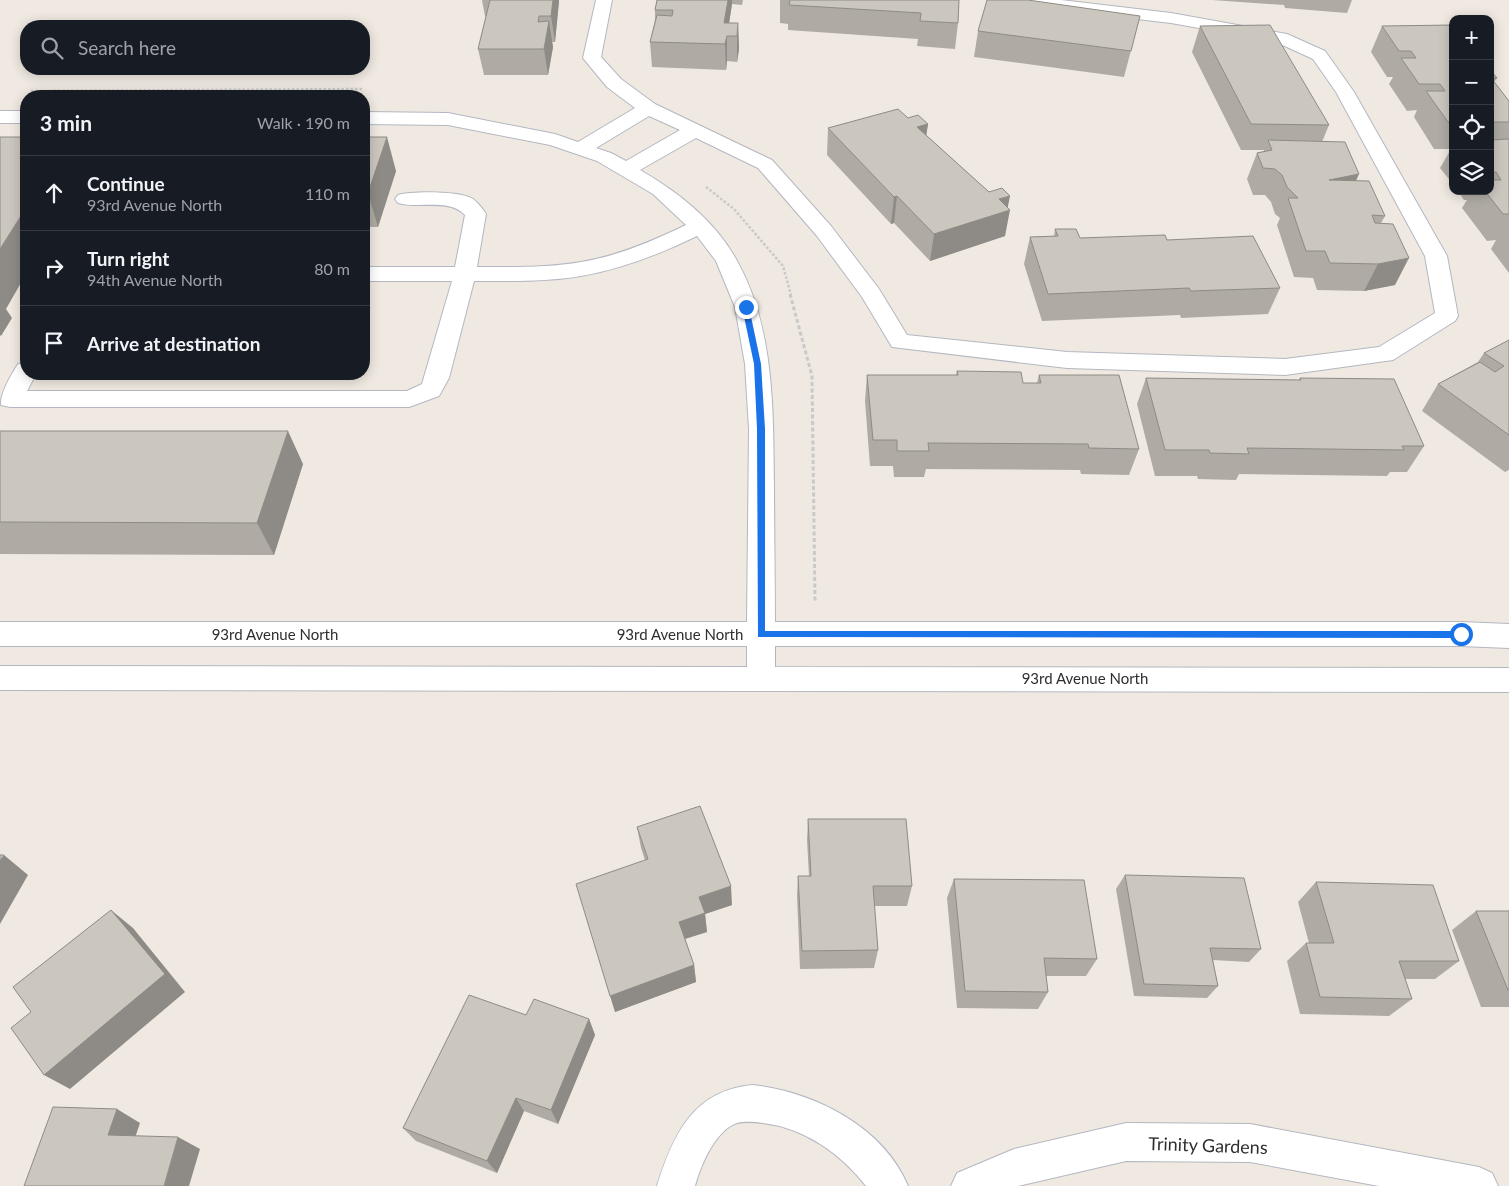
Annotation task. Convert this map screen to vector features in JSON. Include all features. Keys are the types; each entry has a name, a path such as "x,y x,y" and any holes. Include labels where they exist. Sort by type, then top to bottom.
{"street":[{"path":"604,0 592,58 614,83 648,108 766,164 824,231 871,294 900,342 1067,360 1285,367 1385,354 1447,316 1436,256 1346,92 1319,55 1281,38 1171,18 1018,0"},
{"path":"580,149 648,108"},
{"path":"0,117 20,117"},
{"path":"370,118 448,119 514,130 555,140 604,157 660,190 700,226 726,260 746,307 757,364 761,429 761,678"},
{"path":"625,170 695,130"},
{"path":"20,380 10,398 409,398 431,390 437,378 465,274 476,214 465,203 449,200 405,199"},
{"path":"370,274 526,274 581,269 623,259 666,243 700,226"},
{"name":"93rd Avenue North","path":"0,634 1461,634 1509,636"},
{"name":"93rd Avenue North","path":"0,678 1509,680"},
{"path":"676,1186 683,1159 705,1125 725,1109 750,1104 782,1107 818,1122 848,1140 878,1169 889,1186"},
{"name":"Trinity Gardens","path":"970,1186 1014,1168 1126,1142 1250,1143 1480,1186"}],"path":[{"path":"200,90 369,89"}],"building":[{"path":"490,0 553,0 551,16 539,16 538,22 549,21 544,49 478,49"},
{"path":"657,0 728,0 724,23 738,23 737,36 727,36 725,44 650,42 657,15 672,16 673,10 655,10"},
{"path":"790,0 959,0 958,23 920,21 921,13 789,5"},
{"path":"987,0 1028,0 1140,16 1131,51 978,31"},
{"path":"1270,25 1329,125 1251,124 1200,26"},
{"path":"1449,25 1449,122 1426,91 1445,91 1440,84 1419,84 1401,58 1416,58 1411,51 1399,51 1382,26"},
{"path":"1494,82 1509,101 1509,122 1494,122"},
{"path":"898,109 908,118 918,115 928,124 917,127 989,192 1002,188 1010,196 999,199 1010,210 934,234 897,196 894,197 828,128"},
{"path":"0,137 20,137 20,217 0,249"},
{"path":"370,137 387,137 370,187"},
{"path":"1509,139 1509,214 1503,214 1488,195 1494,195 1494,180 1501,180 1496,172 1494,172 1494,140"},
{"path":"1268,140 1345,142 1359,174 1329,180 1369,181 1385,216 1372,215 1375,223 1393,224 1409,258 1378,264 1330,263 1325,251 1306,251 1288,198 1298,198 1287,187 1282,175 1275,169 1263,168 1257,153 1272,150"},
{"path":"1055,229 1076,229 1080,238 1165,235 1167,240 1253,236 1280,288 1191,291 1189,288 1048,294 1030,237 1058,236"},
{"path":"1509,340 1509,435 1438,384 1480,362 1495,372 1504,366 1484,353"},
{"path":"957,371 1021,372 1023,383 1041,383 1039,375 1119,375 1139,449 1089,448 1088,444 928,443 929,451 897,451 897,440 873,440 867,375 958,375"},
{"path":"1146,378 1394,379 1424,446 1402,446 1404,450 1247,448 1249,454 1210,453 1209,450 1165,450"},
{"path":"0,431 288,431 257,523 0,522"},
{"path":"700,806 731,886 699,897 705,913 679,922 694,965 610,996 576,884 648,859 637,827"},
{"path":"808,819 906,819 912,886 873,886 878,950 802,951 798,876 811,876"},
{"path":"1125,875 1244,878 1261,949 1210,948 1218,986 1144,984"},
{"path":"954,879 1084,880 1097,959 1044,958 1048,992 965,991"},
{"path":"1316,882 1433,885 1459,961 1399,961 1412,999 1320,997 1306,943 1334,943"},
{"path":"111,910 165,974 44,1075 11,1028 31,1012 13,987"},
{"path":"1476,911 1509,911 1509,990 1508,990"},
{"path":"469,995 526,1015 534,999 589,1019 551,1110 516,1098 487,1161 403,1128"},
{"path":"53,1107 117,1109 108,1135 178,1137 164,1186 24,1186"}],"route":[{"path":"746,307 757,364 761,429 761,634 1461,634"}]}
